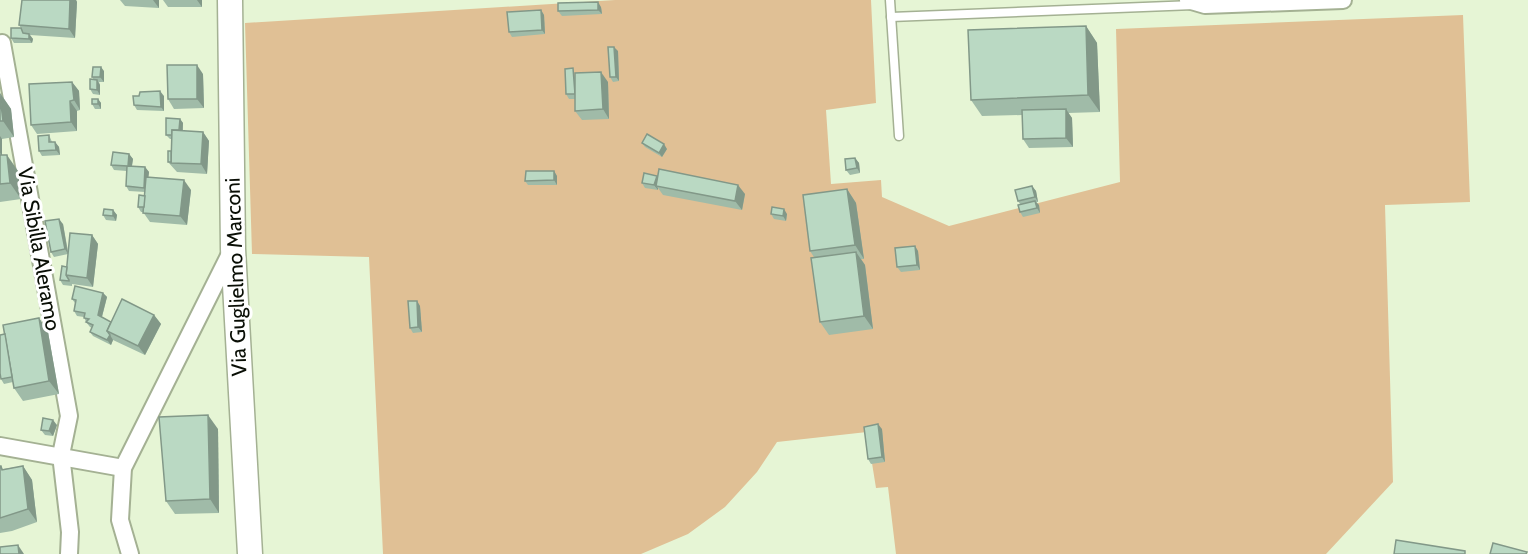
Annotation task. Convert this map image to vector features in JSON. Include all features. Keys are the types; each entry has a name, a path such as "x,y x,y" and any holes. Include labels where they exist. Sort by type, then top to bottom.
{"street":[{"name":"Via Guglielmo Marconi","path":"230,0 233,249 250,554"},
{"path":"1188,0 1205,5 1343,0"},
{"name":"Via Sibilla Aleramo","path":"2,43 69,416 61,455 70,532 69,554"},
{"path":"130,554 120,520 123,468 233,249"},
{"path":"0,446 61,455 123,468"}],"lane":[{"path":"890,0 900,136"},
{"path":"891,17 1205,5"}],"shaded area":[{"path":"615,0 871,0 876,103 826,110 831,184 881,180 882,197 949,226 1120,182 1116,29 1463,15 1470,202 1385,205 1393,482 1326,554 896,554 888,487 876,488 867,432 777,442 757,472 725,507 688,534 641,554 383,554 369,257 252,254 245,23"}],"building":[{"path":"22,0 70,0 69,29 19,25"},
{"path":"598,2 598,10 558,11 558,3"},
{"path":"541,10 542,30 509,32 507,12"},
{"path":"1086,26 1088,95 971,100 968,30"},
{"path":"11,28 21,28 23,33 29,34 29,39 11,38"},
{"path":"608,47 614,47 616,77 610,77"},
{"path":"167,65 197,65 197,99 168,99"},
{"path":"93,67 101,67 100,77 92,77"},
{"path":"573,68 575,94 566,94 565,69"},
{"path":"601,72 603,109 575,111 575,73"},
{"path":"90,79 97,80 97,90 90,89"},
{"path":"72,82 74,100 70,101 71,122 31,125 29,84"},
{"path":"160,91 161,107 134,105 133,96 139,96 140,92"},
{"path":"0,96 3,121 0,121"},
{"path":"92,99 98,99 98,104 92,104"},
{"path":"1066,109 1066,138 1023,139 1022,110"},
{"path":"166,118 180,119 179,130 172,130 172,135 166,135"},
{"path":"172,130 203,132 201,164 171,163"},
{"path":"647,134 664,144 659,153 642,143"},
{"path":"49,135 49,142 55,142 56,150 39,151 38,136"},
{"path":"168,151 171,151 171,162 168,162"},
{"path":"113,152 129,154 128,166 145,167 144,188 126,186 127,166 111,165"},
{"path":"0,155 7,155 10,183 0,184"},
{"path":"855,158 857,168 846,170 845,159"},
{"path":"659,169 738,185 735,201 656,186"},
{"path":"526,171 554,171 554,180 525,181"},
{"path":"644,173 657,176 654,185 642,183"},
{"path":"146,177 184,180 180,216 143,213"},
{"path":"1032,186 1035,197 1018,201 1015,190"},
{"path":"847,189 855,245 810,251 803,195"},
{"path":"139,195 145,196 144,207 138,207"},
{"path":"1035,201 1037,208 1020,212 1018,205"},
{"path":"772,207 784,209 783,216 771,214"},
{"path":"104,209 113,210 113,216 103,215"},
{"path":"59,219 65,249 51,252 45,221"},
{"path":"70,233 92,235 87,278 66,275"},
{"path":"915,246 917,265 897,267 895,248"},
{"path":"856,252 864,316 820,322 811,258"},
{"path":"62,266 67,267 66,275 69,281 60,280"},
{"path":"75,286 103,293 98,315 111,322 107,331 110,335 107,340 90,332 93,325 86,322 89,319 84,318 85,313 74,311 76,300 72,299"},
{"path":"122,299 154,315 138,346 107,331"},
{"path":"408,301 417,301 418,327 410,328"},
{"path":"39,318 49,381 14,388 3,325"},
{"path":"5,334 12,377 1,379 0,335"},
{"path":"208,415 210,499 166,501 159,417"},
{"path":"43,418 53,420 49,431 41,430"},
{"path":"878,424 882,457 868,459 864,427"},
{"path":"0,466 2,470 23,466 28,509 0,518"},
{"path":"1396,540 1465,551 1465,554 1394,554"},
{"path":"1493,543 1527,552 1526,554 1490,554"},
{"path":"18,545 19,554 0,554 0,547"}]}
